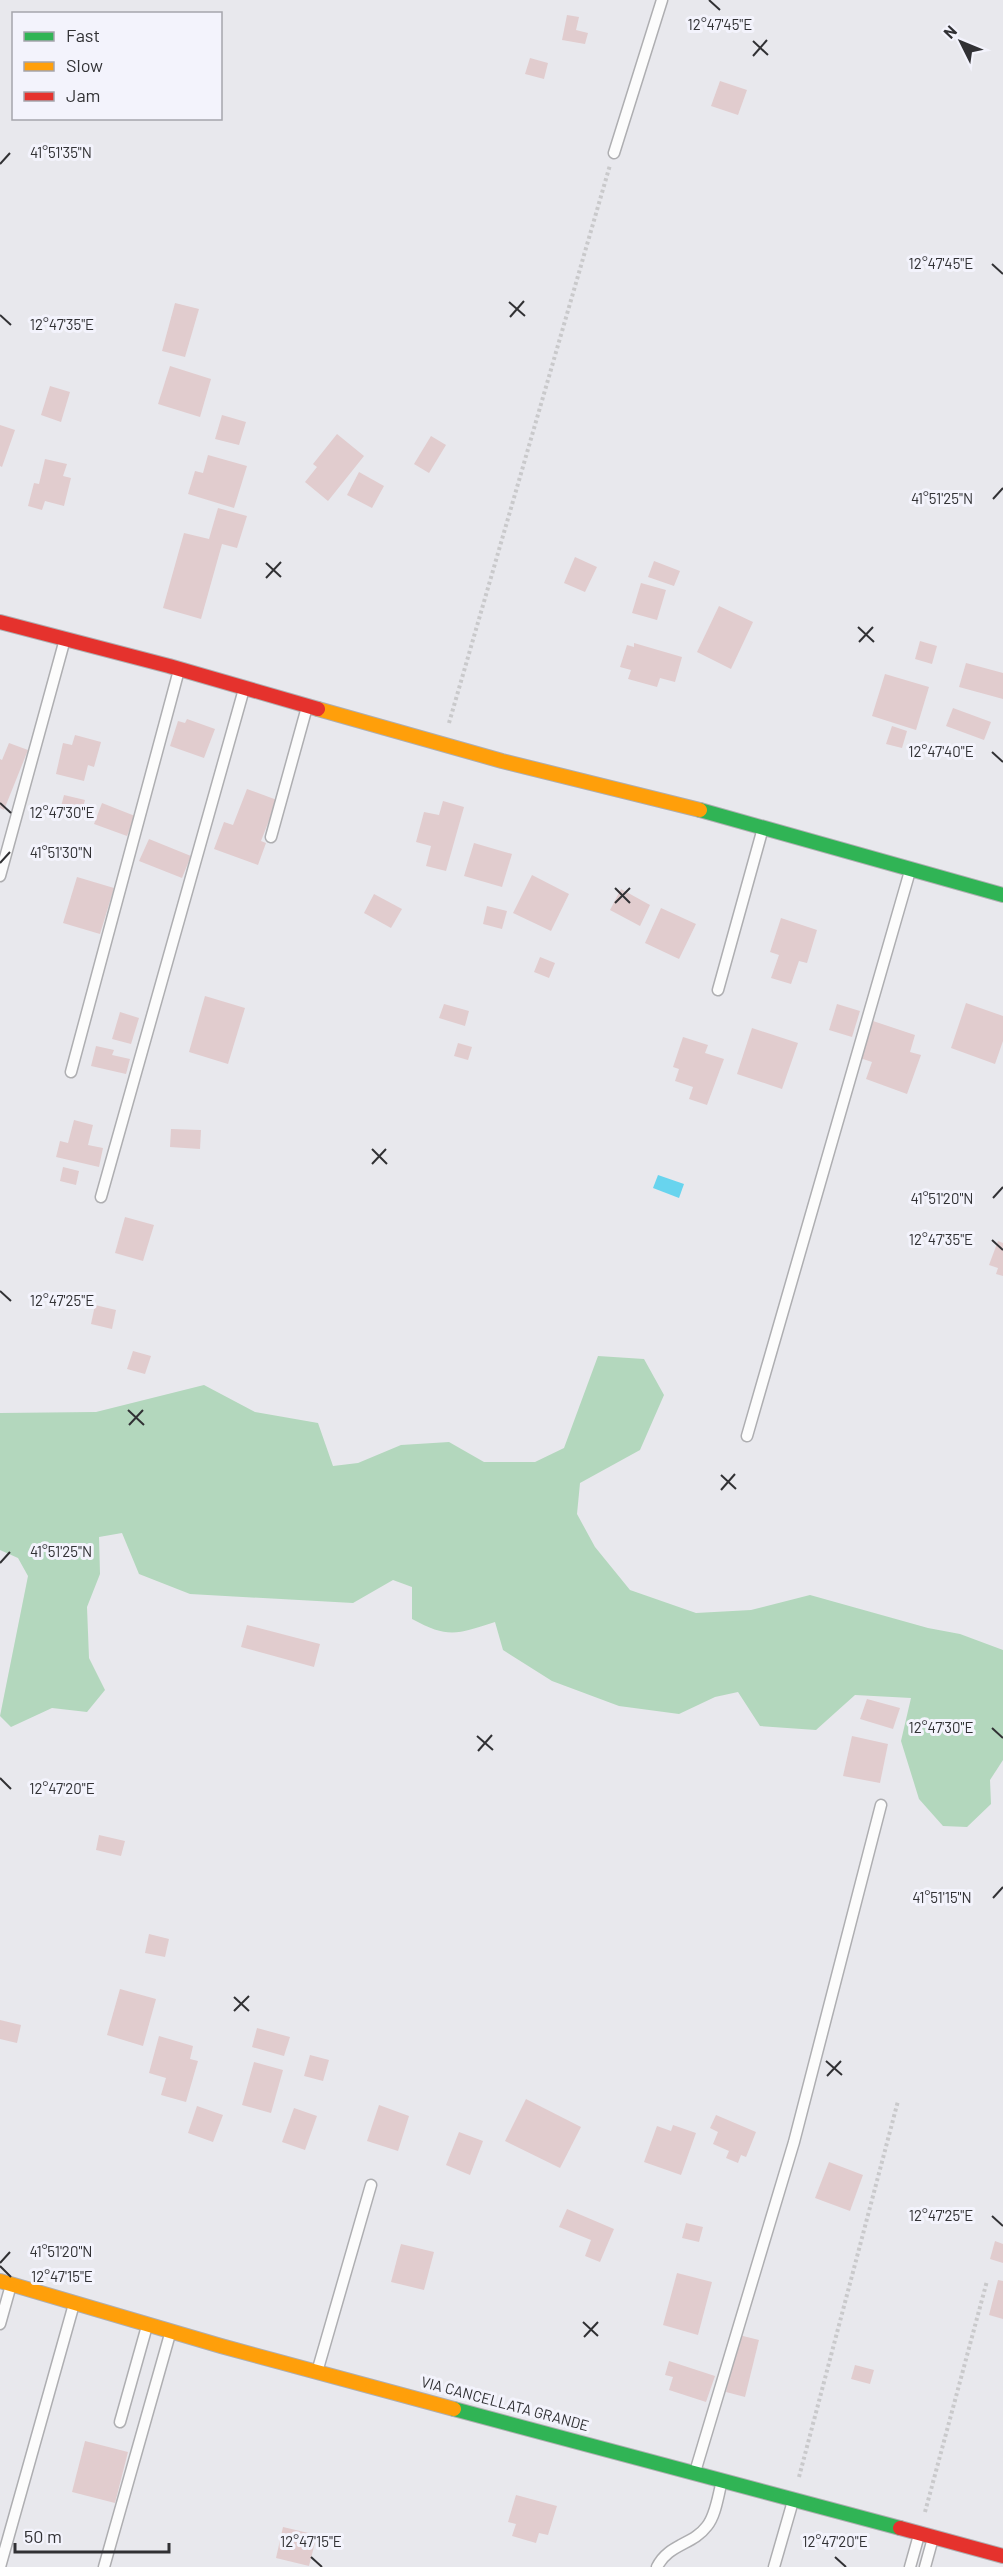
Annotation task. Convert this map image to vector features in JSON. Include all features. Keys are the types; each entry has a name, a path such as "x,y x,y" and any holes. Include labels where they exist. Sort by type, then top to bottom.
{"street":[{"path":"0,622 443,745 646,795 1003,895"},
{"name":"VIA CANCELLATA GRANDE","path":"5,2283 317,2372 1003,2556"}],"lane":[{"path":"614,153 662,0"},
{"path":"0,876 65,639"},
{"path":"71,1072 179,670"},
{"path":"101,1197 244,689"},
{"path":"271,837 308,706"},
{"path":"718,990 763,828"},
{"path":"747,1436 910,869"},
{"path":"695,2473 794,2142 881,1805"},
{"path":"317,2372 371,2185"},
{"path":"0,2324 5,2283"},
{"path":"0,2567 74,2303"},
{"path":"120,2422 147,2325"},
{"path":"104,2567 171,2332"},
{"path":"657,2567 672,2548 696,2536 707,2526 722,2480"},
{"path":"774,2567 793,2499"},
{"path":"910,2567 920,2534"},
{"path":"925,2567 933,2538"}],"path":[{"path":"443,745 614,153"},
{"path":"793,2499 898,2101"},
{"path":"920,2534 987,2281"}],"green space":[{"path":"598,1356 644,1359 664,1395 640,1450 580,1483 577,1514 595,1547 630,1590 696,1613 751,1610 810,1595 928,1628 960,1634 1003,1650 1003,1760 990,1780 991,1804 967,1827 943,1826 919,1799 901,1741 911,1698 855,1695 816,1730 760,1726 738,1692 715,1697 679,1714 619,1706 552,1681 503,1650 495,1622 462,1632 445,1632 435,1630 412,1619 412,1587 393,1580 353,1603 190,1594 139,1574 122,1533 99,1537 100,1574 87,1607 89,1658 105,1690 87,1712 52,1708 11,1727 0,1716 28,1576 18,1558 0,1550 0,1413 96,1412 204,1385 255,1412 318,1423 333,1466 358,1463 401,1445 449,1442 484,1462 535,1462 564,1448"}],"water":[{"path":"658,1175 684,1184 679,1198 653,1188"}],"building":[{"path":"567,15 579,17 576,30 588,33 585,44 562,40"},
{"path":"530,58 548,63 544,79 525,74"},
{"path":"720,81 747,90 738,115 711,106"},
{"path":"175,303 199,309 185,357 162,351"},
{"path":"170,366 211,379 200,417 158,404"},
{"path":"50,386 70,392 61,422 41,415"},
{"path":"222,415 246,422 239,445 215,439"},
{"path":"0,425 15,430 2,467 0,466"},
{"path":"337,434 364,456 328,501 305,482 317,467 313,464"},
{"path":"431,436 446,445 429,473 414,464"},
{"path":"208,455 247,466 234,508 188,494 195,471 203,473"},
{"path":"45,459 67,464 63,476 71,478 64,506 45,501 42,510 28,506 34,483 39,484"},
{"path":"359,472 384,486 372,508 347,495"},
{"path":"218,508 247,516 237,548 222,544 201,619 163,608 184,533 209,539"},
{"path":"575,557 597,567 585,592 564,583"},
{"path":"654,561 680,571 674,586 648,577"},
{"path":"641,583 666,590 657,620 632,613"},
{"path":"719,606 753,622 731,669 697,652"},
{"path":"920,641 937,646 932,664 915,659"},
{"path":"634,643 682,657 675,682 660,678 657,687 628,679 631,670 620,667 627,645 634,647"},
{"path":"966,663 1003,673 1003,699 959,687"},
{"path":"885,674 929,687 916,730 872,716"},
{"path":"953,708 991,722 984,740 946,726"},
{"path":"187,719 215,729 204,758 170,746 178,721 185,723"},
{"path":"892,726 907,731 902,748 886,744"},
{"path":"75,735 101,742 94,767 88,765 84,781 56,774 63,743 72,745"},
{"path":"9,743 28,750 4,810 0,808 0,759 2,760"},
{"path":"247,789 277,800 261,841 266,843 258,865 214,849 224,822 233,825"},
{"path":"64,795 85,800 80,819 59,814"},
{"path":"443,801 464,807 446,871 426,866 431,846 416,842 424,812 439,815"},
{"path":"102,803 135,816 127,836 94,824"},
{"path":"149,839 191,856 182,878 139,861"},
{"path":"474,843 512,854 502,887 464,876"},
{"path":"532,875 569,894 551,931 513,913"},
{"path":"77,877 114,888 100,934 63,923"},
{"path":"621,889 650,905 640,926 610,910"},
{"path":"374,894 402,909 391,928 364,913"},
{"path":"487,906 507,911 502,929 483,924"},
{"path":"661,908 696,924 679,959 645,943"},
{"path":"781,918 817,930 807,963 799,961 791,984 771,978 779,955 770,952"},
{"path":"540,957 555,963 549,978 534,972"},
{"path":"205,996 245,1008 228,1064 189,1052"},
{"path":"966,1003 1003,1016 1003,1041 995,1064 951,1048"},
{"path":"444,1004 469,1011 465,1026 439,1018"},
{"path":"837,1004 860,1011 852,1037 829,1030"},
{"path":"120,1012 139,1018 131,1044 112,1039"},
{"path":"873,1021 915,1035 910,1052 921,1055 907,1094 866,1079 872,1062 860,1058"},
{"path":"752,1028 798,1043 782,1089 737,1074"},
{"path":"683,1037 708,1045 705,1053 724,1059 707,1105 689,1099 693,1087 675,1081 679,1069 673,1067"},
{"path":"458,1043 472,1047 468,1060 454,1056"},
{"path":"96,1046 114,1050 112,1055 130,1059 126,1074 91,1066"},
{"path":"74,1120 93,1125 88,1145 103,1148 99,1167 56,1157 60,1141 68,1143"},
{"path":"171,1129 201,1130 200,1149 170,1147"},
{"path":"63,1167 79,1171 76,1185 60,1181"},
{"path":"125,1217 154,1225 143,1261 115,1253"},
{"path":"998,1241 1003,1243 1003,1276 996,1274 998,1268 989,1265"},
{"path":"95,1305 116,1310 112,1329 91,1324"},
{"path":"133,1351 151,1356 145,1374 127,1369"},
{"path":"247,1625 320,1644 314,1667 241,1647"},
{"path":"867,1699 900,1708 893,1729 860,1719"},
{"path":"852,1736 888,1744 880,1783 843,1776"},
{"path":"99,1835 125,1841 121,1856 96,1850"},
{"path":"149,1934 169,1939 165,1957 145,1953"},
{"path":"120,1989 156,1999 143,2046 107,2035"},
{"path":"0,2020 21,2025 17,2043 0,2039"},
{"path":"257,2028 290,2037 284,2056 252,2047"},
{"path":"159,2036 193,2046 190,2059 198,2061 186,2102 161,2095 166,2078 149,2073"},
{"path":"310,2055 329,2060 323,2081 304,2076"},
{"path":"254,2062 283,2070 271,2113 242,2105"},
{"path":"526,2099 581,2127 560,2168 505,2141"},
{"path":"379,2105 409,2116 398,2151 367,2141"},
{"path":"197,2106 223,2115 213,2142 188,2133"},
{"path":"294,2108 317,2116 305,2150 282,2142"},
{"path":"716,2115 756,2132 746,2157 741,2155 738,2163 726,2158 729,2151 713,2144 718,2132 710,2128"},
{"path":"673,2125 696,2133 681,2175 644,2162 657,2126 671,2131"},
{"path":"459,2132 483,2141 470,2175 446,2165"},
{"path":"829,2162 863,2175 850,2211 815,2198"},
{"path":"567,2209 614,2229 600,2262 585,2256 591,2240 559,2227"},
{"path":"686,2223 703,2227 699,2242 682,2238"},
{"path":"995,2241 1003,2244 1003,2263 990,2259"},
{"path":"401,2244 434,2252 424,2290 391,2282"},
{"path":"677,2273 712,2282 698,2335 663,2325"},
{"path":"998,2280 1003,2281 1003,2319 989,2315"},
{"path":"739,2335 759,2340 745,2397 726,2392"},
{"path":"669,2361 715,2376 706,2402 669,2390 673,2377 665,2375"},
{"path":"855,2365 874,2370 870,2384 851,2379"},
{"path":"85,2441 128,2452 115,2503 72,2492"},
{"path":"516,2495 557,2506 548,2535 539,2533 536,2543 512,2536 516,2524 508,2522"},
{"path":"283,2527 317,2535 309,2566 276,2558"}],"traffic: fast":[{"path":"700,810 1003,895"},
{"path":"454,2409 900,2528"}],"traffic: slow":[{"path":"318,709 502,761 700,810"},
{"path":"0,2281 221,2346 454,2409"}],"traffic: jam":[{"path":"0,622 169,666 318,709"},
{"path":"900,2528 1003,2556"}]}
